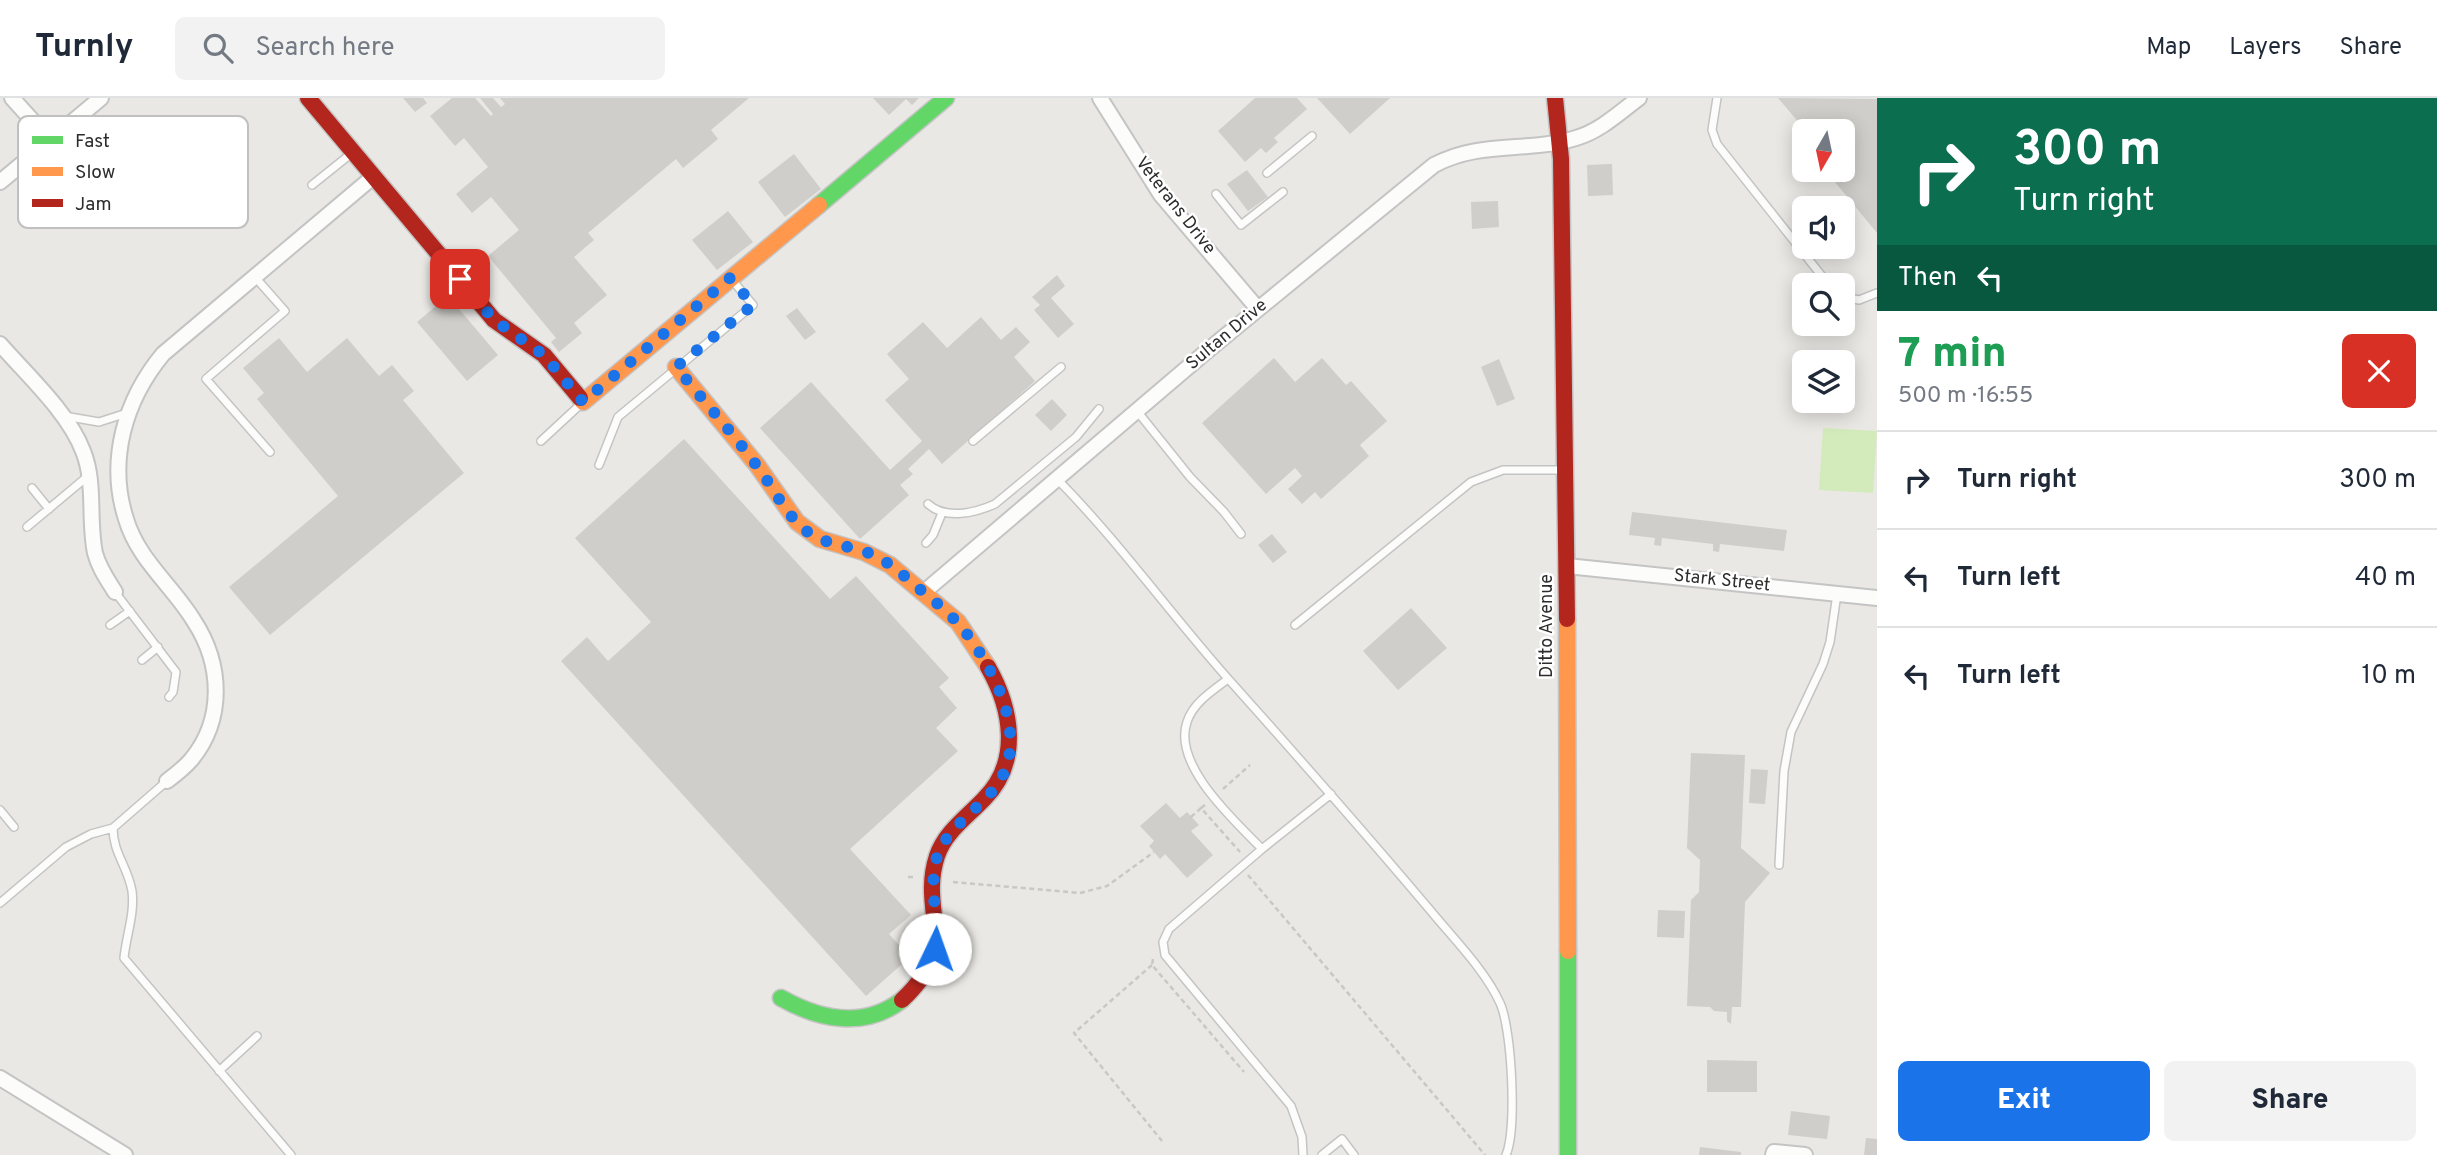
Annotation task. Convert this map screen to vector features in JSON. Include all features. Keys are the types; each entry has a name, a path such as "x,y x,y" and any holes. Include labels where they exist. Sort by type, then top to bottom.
{"street":[{"path":"12,98 28,116"},
{"path":"79,116 101,98"},
{"path":"308,98 494,320 544,355 583,402 946,98"},
{"name":"Veterans Drive","path":"1100,98 1161,195 1258,309"},
{"name":"Ditto Avenue","path":"1555,98 1559,142 1566,470 1568,1155"},
{"name":"Sultan Drive","path":"924,592 1434,164 1471,150 1559,142 1577,137 1598,128 1639,98"},
{"path":"0,182 18,167"},
{"path":"167,781 189,762 208,732 218,690 209,648 194,620 151,567 125,519 118,457 128,413 137,390 163,354 373,177"},
{"path":"0,344 63,416 83,450 90,475 95,552 101,570 115,592"},
{"path":"676,367 757,466 783,507 804,529 821,540 873,555 894,568 963,628 996,683 1007,717 1009,757 1001,778 989,796 947,836 937,857 934,879 938,933 933,958 910,994 895,1006 876,1014 834,1020 799,1009 781,998"},
{"name":"Stark Street","path":"1567,566 1877,597"},
{"path":"0,1078 125,1155"},
{"path":"1773,1155 1773,1152 1805,1155"}],"lane":[{"path":"1717,98 1712,130 1717,144 1819,273"},
{"path":"1267,173 1312,136"},
{"path":"312,185 353,152"},
{"path":"1216,194 1241,225 1283,192"},
{"path":"255,276 285,312 206,379 270,452"},
{"path":"599,465 618,417 753,305 730,278"},
{"path":"1855,299 1877,293"},
{"path":"973,441 1060,368"},
{"path":"541,441 583,402"},
{"path":"928,505 942,513 972,512 995,504 1076,437 1099,409"},
{"path":"1137,411 1190,477 1241,534"},
{"path":"63,416 99,422 128,413"},
{"path":"1294,625 1471,482 1503,470 1566,470"},
{"path":"27,527 90,475"},
{"path":"1058,480 1115,542 1228,679 1331,794 1470,957 1500,1003 1511,1049 1510,1139 1506,1155"},
{"path":"32,488 49,509"},
{"path":"926,543 933,535 942,513"},
{"path":"115,592 176,672 173,692 169,697"},
{"path":"1779,865 1784,771 1791,732 1823,664 1830,642 1837,594"},
{"path":"110,625 130,611"},
{"path":"142,660 158,648"},
{"path":"1228,679 1200,700 1187,722 1184,742 1189,761 1213,797 1262,849"},
{"path":"0,903 66,847 91,834 113,828 167,781"},
{"path":"1303,1155 1302,1137 1292,1106 1165,955 1163,948 1169,929 1331,794"},
{"path":"0,810 14,827"},
{"path":"113,828 113,843 132,891 133,910 124,958 291,1155"},
{"path":"219,1071 257,1036"},
{"path":"1322,1155 1342,1139 1354,1155"}],"path":[{"path":"1191,817 1250,765"},
{"path":"1201,808 1241,853 1234,859 1485,1155"},
{"path":"908,877 1080,893 1107,886 1154,852"},
{"path":"1151,953 1152,965 1244,1072"},
{"path":"1152,965 1074,1033 1162,1141"}],"green space":[{"path":"1823,428 1877,431 1873,493 1819,490"}],"building":[{"path":"403,98 423,98 427,103 415,112"},
{"path":"452,98 475,98 491,116 493,114 480,98 493,98 501,107 505,104 500,98 749,98 711,130 718,139 683,168 676,159 588,233 594,240 574,257 607,295 574,323 582,333 559,352 551,342 556,338 488,256 519,230 491,197 472,213 456,194 488,167 464,138 455,146 430,116"},
{"path":"873,98 919,98 912,105 906,99 889,115"},
{"path":"1255,98 1297,98 1307,109 1274,138 1278,142 1266,153 1261,148 1245,162 1218,131"},
{"path":"1317,98 1390,98 1350,134"},
{"path":"1778,98 1877,99 1877,233 1855,206 1855,196 1846,196 1835,182 1855,182 1855,119 1796,119"},
{"path":"794,154 821,189 785,217 758,182"},
{"path":"1612,164 1613,195 1588,196 1587,165"},
{"path":"1247,170 1268,197 1248,211 1227,184"},
{"path":"1498,201 1499,227 1472,229 1471,202"},
{"path":"728,211 753,242 717,270 692,240"},
{"path":"1057,275 1065,286 1051,298 1074,324 1058,338 1034,310 1040,305 1032,297"},
{"path":"448,296 498,355 467,381 417,322"},
{"path":"797,308 816,332 805,340 786,316"},
{"path":"981,317 1001,340 1016,327 1030,342 1014,357 1035,381 942,464 929,449 908,469 913,474 900,485 909,495 860,539 760,428 811,382 890,470 922,441 885,400 909,379 887,354 923,322 947,348"},
{"path":"279,338 307,372 347,338 379,376 392,365 414,391 403,400 464,473 270,635 229,587 338,496 257,399 264,393 243,368"},
{"path":"1274,358 1295,382 1322,358 1346,385 1351,381 1387,421 1360,445 1369,456 1321,499 1315,492 1302,504 1288,489 1302,476 1295,468 1266,494 1202,423"},
{"path":"1499,359 1515,399 1497,406 1481,367"},
{"path":"1052,399 1067,415 1051,431 1035,415"},
{"path":"684,439 830,599 856,576 949,678 939,687 957,708 936,728 958,751 850,849 911,915 889,934 910,957 866,996 561,661 587,637 608,661 651,622 575,538"},
{"path":"1632,512 1787,530 1784,551 1720,544 1719,552 1713,551 1713,544 1662,538 1661,546 1654,545 1655,538 1629,535"},
{"path":"1272,534 1287,552 1273,563 1258,545"},
{"path":"1411,608 1447,648 1398,690 1363,651"},
{"path":"1691,753 1745,755 1741,848 1770,873 1745,902 1741,1007 1732,1007 1731,1024 1727,1021 1727,1012 1714,1011 1710,1007 1687,1006 1691,900 1699,892 1700,860 1687,848"},
{"path":"1751,769 1768,770 1765,804 1749,803"},
{"path":"1166,803 1180,818 1187,812 1199,825 1191,831 1213,855 1187,878 1165,854 1160,859 1149,846 1154,841 1140,826"},
{"path":"1658,910 1685,911 1684,938 1657,937"},
{"path":"1707,1060 1757,1061 1757,1092 1707,1092"},
{"path":"1791,1111 1830,1116 1827,1139 1788,1135"},
{"path":"1866,1138 1877,1139 1877,1155 1864,1155"},
{"path":"1700,1147 1741,1152 1741,1155 1699,1155"}],"traffic: fast":[{"path":"819,205 946,98"},
{"path":"1568,951 1568,1155"},
{"path":"781,998 811,1012 842,1018 873,1015 902,1000"}],"traffic: slow":[{"path":"580,398 583,402 819,205"},
{"path":"676,367 757,465 797,522 820,539 864,552 890,565 958,622 988,667"},
{"path":"1567,619 1568,951"}],"traffic: jam":[{"path":"308,98 494,320 544,355 580,398"},
{"path":"1555,98 1561,159 1567,619"},
{"path":"902,1000 920,980 931,962 935,945 932,895 937,856 951,832 984,799 1004,769 1009,735 1007,717 1003,700 988,667"}],"route":[{"path":"460,279 494,320 544,355 583,402 730,278 753,305 676,367 757,466 783,507 804,529 821,540 873,555 894,568 939,604 963,628 996,683 1007,717 1009,757 1001,778 989,796 947,836 937,857 934,897 938,933 935,949"}]}
